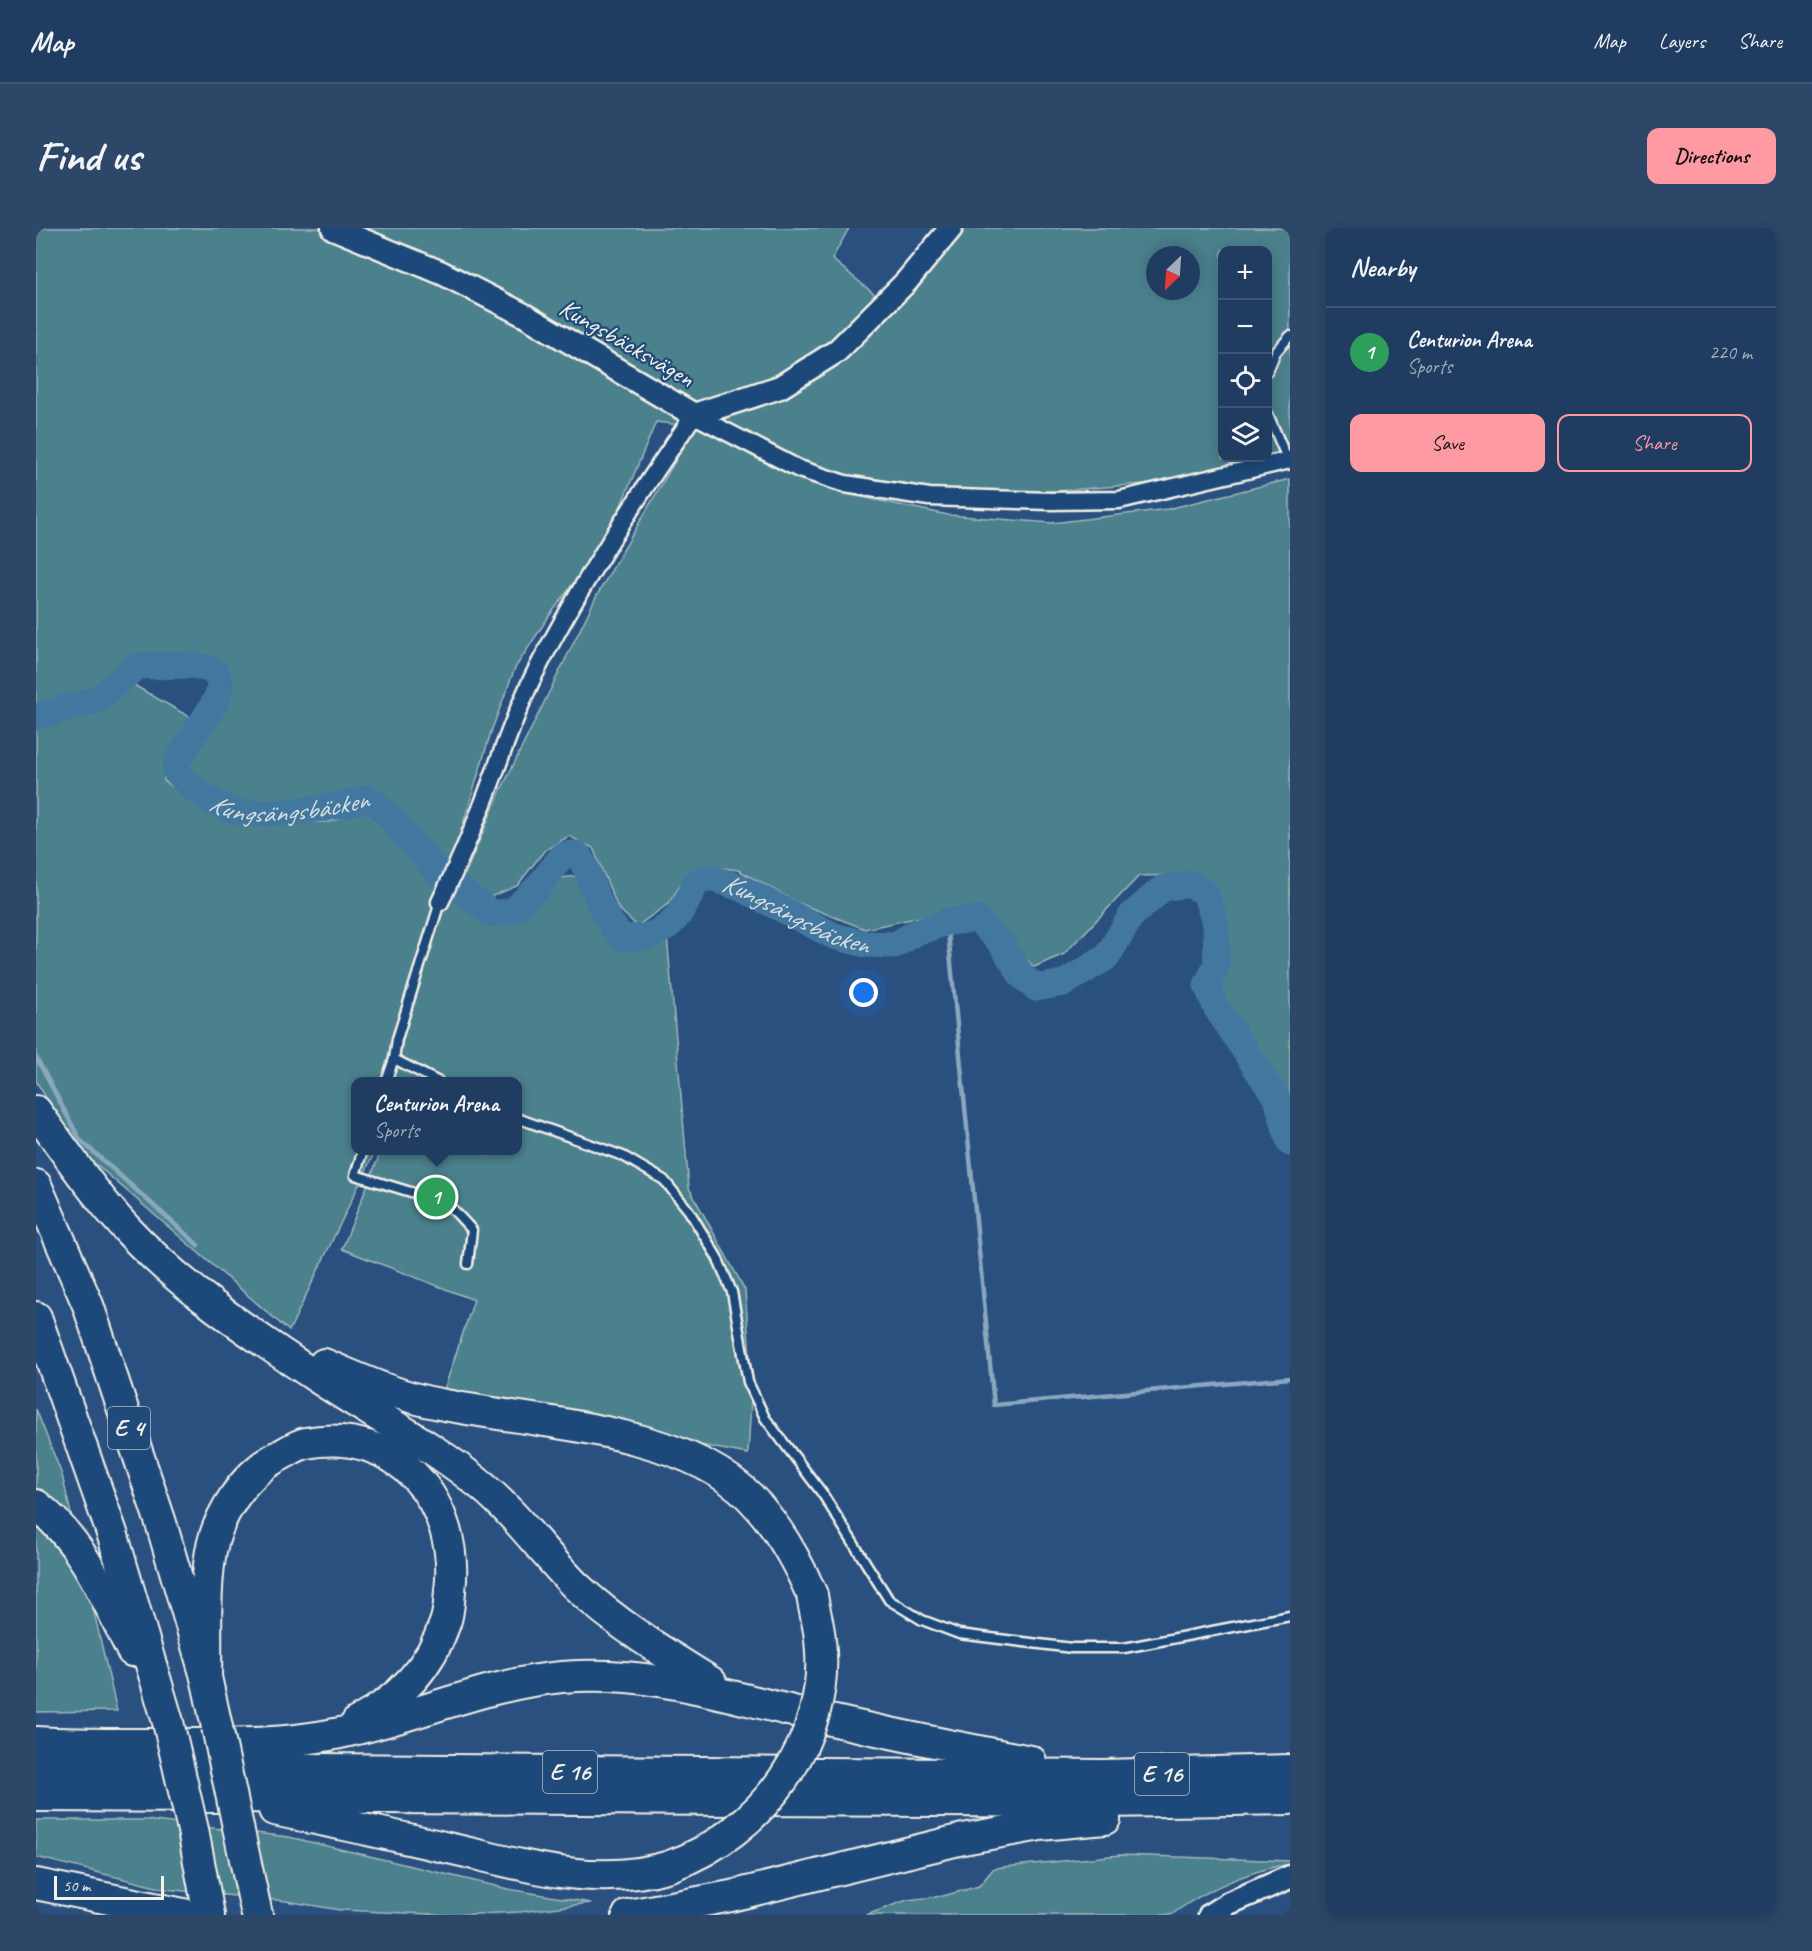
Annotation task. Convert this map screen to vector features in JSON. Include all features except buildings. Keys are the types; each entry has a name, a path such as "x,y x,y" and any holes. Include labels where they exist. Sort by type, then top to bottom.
{"highway":[{"path":"36,1111 75,1166 124,1226 201,1294 312,1374 439,1454 483,1487 576,1585 637,1635 729,1693"},
{"name":"E 4","path":"36,1185 88,1305 161,1523 206,1677 256,1911"},
{"name":"E 4","path":"36,1317 113,1536 168,1722 193,1830 201,1909"},
{"path":"36,1796 221,1798 539,1870 604,1877 649,1872 670,1866 712,1848 756,1814 780,1785 795,1761 813,1716 820,1678 820,1640 812,1595 798,1563 776,1528 748,1495 718,1474 685,1456 587,1428 438,1404 371,1384 256,1333"},
{"path":"206,1677 211,1550 223,1518 239,1489 265,1463 303,1444 338,1440 368,1445 399,1461 426,1487 447,1530 452,1574 446,1622 426,1663 398,1696 334,1735"},
{"path":"36,1505 72,1540 84,1558 168,1722"},
{"path":"36,1742 252,1744 291,1742 391,1722 505,1685 563,1677 658,1680 729,1693 795,1712 923,1741 1104,1775"},
{"name":"E 16","path":"36,1767 1104,1775 1290,1770"},
{"name":"E 16","path":"221,1798 483,1797 1104,1802 1278,1800"},
{"path":"628,1915 731,1896 963,1839 1029,1827 1278,1800"},
{"path":"36,1884 201,1909"},
{"path":"678,1915 731,1896"}],"street":[{"name":"Kungsbäcksvägen","path":"333,228 442,273 524,315 694,415 780,387 837,351 899,290 951,228"},
{"path":"440,902 461,857 534,675 662,461 694,415 799,469 845,484 929,497 1050,501 1119,500 1289,460"},
{"path":"1210,1915 1228,1903 1290,1877"}],"lane":[{"path":"1272,361 1276,352 1290,336"},
{"path":"1272,423 1289,460"},
{"path":"388,1077 394,1059 397,1039 440,902"},
{"path":"394,1059 429,1077"},
{"path":"522,1120 623,1156 664,1180 689,1211 717,1257 732,1292 748,1382 765,1418 822,1493 867,1569 889,1600 922,1620 959,1634 1072,1648 1124,1648 1290,1616"},
{"path":"361,1155 355,1175 447,1203 472,1230 468,1264"}],"green space":[{"path":"36,228 849,228 832,259 891,308 966,228 1290,228 1290,450 1272,454 1272,246 1218,246 1218,462 1242,462 1155,483 1031,493 934,489 847,494 948,515 1052,523 1168,509 1290,479 1290,1115 1218,1002 1223,934 1213,887 1177,875 1139,876 1064,954 1034,967 1001,934 962,908 865,929 796,902 738,870 708,866 687,875 668,904 637,926 618,908 593,848 569,836 544,851 517,886 490,897 461,884 500,792 597,595 695,427 656,422 608,536 547,619 515,668 492,729 448,873 422,851 382,801 368,789 321,806 250,808 223,803 191,779 181,765 230,687 220,668 194,659 166,657 131,661 94,694 36,711"},
{"path":"132,684 195,720 172,747 164,781 223,818 259,823 329,822 363,810 415,854 438,883 486,921 509,918 525,910 539,898 551,879 577,876 593,916 605,933 621,949 641,947 667,935 689,1188 745,1290 752,1383 748,1454 442,1396 474,1300 342,1249 379,1155 522,1155 522,1077 351,1077 351,1155 373,1155 289,1331 76,1147 36,1081 36,726 103,707"},
{"path":"36,1409 62,1475 117,1711 36,1712"},
{"path":"36,1820 146,1820 289,1837 508,1889 591,1903 520,1912 451,1915 340,1910 286,1901 164,1889 36,1857"},
{"path":"1120,1855 1290,1861 1290,1864 1259,1871 1228,1882 1198,1897 1171,1915 866,1915 907,1900 943,1896 979,1886 994,1868"}],"waterway":[{"name":"Kungsängsbäcken","path":"36,717 98,699 137,666 194,665 215,671 220,683 214,704 185,749 175,770 205,797 227,808 256,813 318,809 369,798 387,814 437,871 492,914 513,911 538,887 563,855 577,854 586,868 597,899 609,921 622,937 637,938 660,931 677,917 696,882 712,878 741,888 834,936 865,944 895,945 917,932 947,922 977,919 1001,943 1022,976 1036,988 1064,983 1107,957 1131,916 1163,888 1189,884 1205,892 1216,925 1217,964 1207,985 1216,1007 1277,1099 1290,1143"},
{"path":"947,922 994,1405 1290,1378"},
{"path":"36,1057 80,1140 198,1245"}],"place":[{"name":"Centurion Arena","path":"436,1197"}]}
